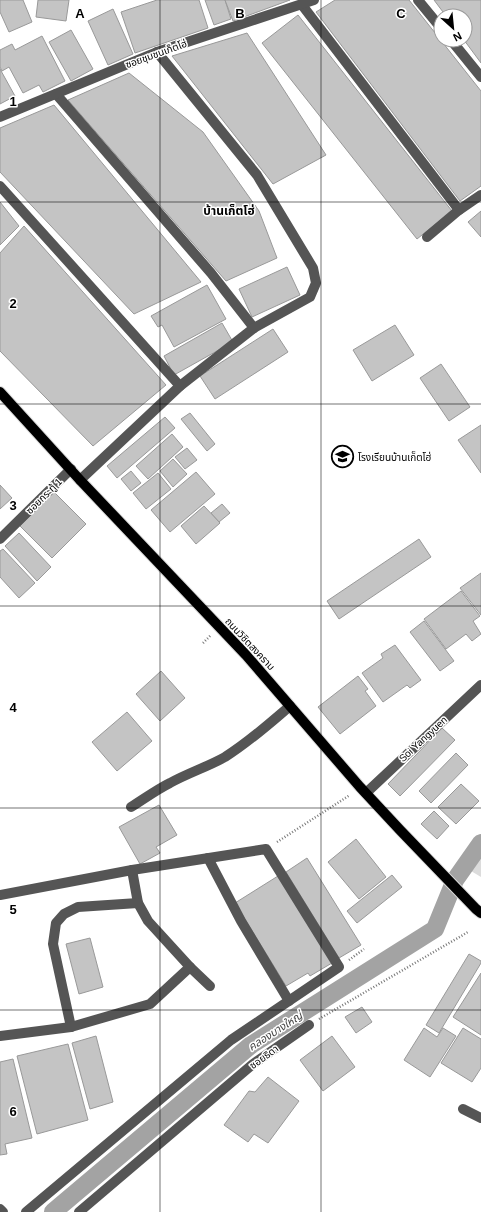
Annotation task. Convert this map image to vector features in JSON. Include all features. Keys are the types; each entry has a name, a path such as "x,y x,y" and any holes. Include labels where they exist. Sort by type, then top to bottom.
{"main road":[{"name":"ถนนวิชิตสงคราม","path":"0,392 80,480 246,655 363,790 478,911"}],"street":[{"name":"ซอยชุมชนเก็ตโฮ่","path":"0,117 157,52 314,0"},
{"path":"418,0 433,18"},
{"path":"302,5 459,210"},
{"path":"457,48 481,77"},
{"path":"80,480 180,386 254,328 310,297 316,283 313,268 257,176 157,52"},
{"path":"56,94 211,273 254,328"},
{"path":"0,186 180,386"},
{"path":"427,238 459,210 481,195"},
{"name":"ซอยกระทู้ 1","path":"0,539 71,469"},
{"name":"Soi Yangyuen","path":"363,790 481,685"},
{"path":"131,808 150,794 171,782 203,769 225,756 253,738 290,706"},
{"path":"0,895 132,870 266,849 339,967 231,1040 26,1212"},
{"path":"208,858 241,921 290,1001"},
{"path":"132,870 138,903 148,921 190,967 210,986"},
{"path":"71,1027 53,944 56,923 64,914 78,907 138,903"},
{"path":"0,1036 71,1027 150,1004 190,967"},
{"name":"ซอยธิดา","path":"79,1212 253,1064 309,1025"},
{"path":"463,1109 481,1118"},
{"path":"0,1209 3,1212"}],"path":[{"path":"266,849 363,790"},
{"path":"309,1025 468,932"},
{"path":"339,967 364,949"}],"shaded area":[{"path":"481,857 481,877 471,871"}],"building":[{"path":"0,0 23,0 32,22 9,32 0,12"},
{"path":"38,0 69,0 66,21 36,17"},
{"path":"157,0 199,0 208,28 135,53 121,12"},
{"path":"205,0 225,0 231,19 214,25"},
{"path":"225,0 290,0 233,21"},
{"path":"335,0 409,0 433,30 433,48 447,48 481,91 481,186 460,201 316,12"},
{"path":"434,0 481,0 481,63 470,48 473,48 473,8 440,8"},
{"path":"113,9 133,54 108,65 88,21"},
{"path":"298,15 452,211 417,239 262,43"},
{"path":"71,30 93,69 71,81 49,42"},
{"path":"247,33 326,155 273,184 172,56"},
{"path":"42,36 65,81 43,92 39,85 23,93 9,67 2,71 0,67 0,50 12,44 15,50"},
{"path":"0,69 15,96 0,104"},
{"path":"129,73 203,132 259,211 277,258 226,281 68,100"},
{"path":"54,105 201,282 134,314 0,172 0,128"},
{"path":"0,202 19,226 0,245"},
{"path":"481,211 481,237 468,222"},
{"path":"24,226 166,385 93,446 0,351 0,253"},
{"path":"287,267 300,295 252,317 239,289"},
{"path":"207,285 226,319 174,347 162,325 158,327 151,316"},
{"path":"222,323 233,342 174,375 164,356"},
{"path":"395,325 414,355 372,381 353,350"},
{"path":"273,329 288,352 215,399 200,376"},
{"path":"441,364 470,407 449,421 420,378"},
{"path":"190,413 215,444 207,451 181,419"},
{"path":"165,417 175,428 117,478 107,466"},
{"path":"481,425 481,473 458,440"},
{"path":"172,434 183,447 148,479 136,466"},
{"path":"187,448 197,460 185,469 175,457"},
{"path":"173,459 187,474 173,487 160,471"},
{"path":"131,471 141,483 131,491 121,479"},
{"path":"196,472 215,494 170,532 151,510"},
{"path":"158,473 171,489 146,509 133,493"},
{"path":"0,485 12,498 0,509"},
{"path":"54,492 86,524 52,558 20,526"},
{"path":"222,504 230,513 219,522 211,513"},
{"path":"204,506 220,523 196,544 181,526"},
{"path":"19,533 51,567 37,581 5,546"},
{"path":"419,539 431,557 339,619 327,601"},
{"path":"3,549 35,583 19,598 0,577 0,551"},
{"path":"481,573 481,615 460,588"},
{"path":"461,591 480,616 473,621 481,634 472,641 466,634 446,649 424,619"},
{"path":"424,621 454,661 440,671 410,632"},
{"path":"395,645 421,680 410,688 407,685 383,702 362,673 383,658 381,654"},
{"path":"161,671 185,698 160,721 136,694"},
{"path":"358,676 368,689 365,691 376,706 340,734 318,707"},
{"path":"127,712 152,741 117,771 92,742"},
{"path":"442,728 455,740 400,796 388,784"},
{"path":"456,753 468,765 431,803 419,791"},
{"path":"461,784 479,801 456,824 438,807"},
{"path":"159,805 177,835 156,847 160,853 140,864 119,827"},
{"path":"434,811 449,826 437,839 421,824"},
{"path":"356,839 386,877 359,899 328,862"},
{"path":"307,858 361,945 339,958 286,872"},
{"path":"392,875 402,887 357,923 347,911"},
{"path":"278,876 332,963 310,976 308,973 286,986 235,903"},
{"path":"90,938 103,987 79,994 66,944"},
{"path":"469,954 481,961 481,963 439,1033 426,1025"},
{"path":"481,973 481,1035 453,1017"},
{"path":"362,1007 372,1022 356,1033 345,1017"},
{"path":"424,1028 437,1037 443,1028 456,1036 430,1077 404,1060"},
{"path":"463,1028 481,1039 481,1068 472,1082 441,1063"},
{"path":"96,1036 113,1102 90,1109 72,1043"},
{"path":"332,1036 355,1067 323,1091 300,1060"},
{"path":"68,1044 88,1120 37,1134 17,1056"},
{"path":"13,1059 32,1138 5,1144 7,1154 0,1155 0,1062"},
{"path":"268,1077 299,1101 268,1143 254,1134 248,1142 224,1125 249,1091 255,1092"}],"waterway":[{"name":"คลองบางใหญ่","path":"53,1212 251,1045 435,929 455,880 481,843"}],"place":[{"name":"โรงเรียนบ้านเก็ตโฮ่","path":"342,457"}],"district":[{"name":"บ้านเก็ตโฮ่","path":"229,211"}]}
